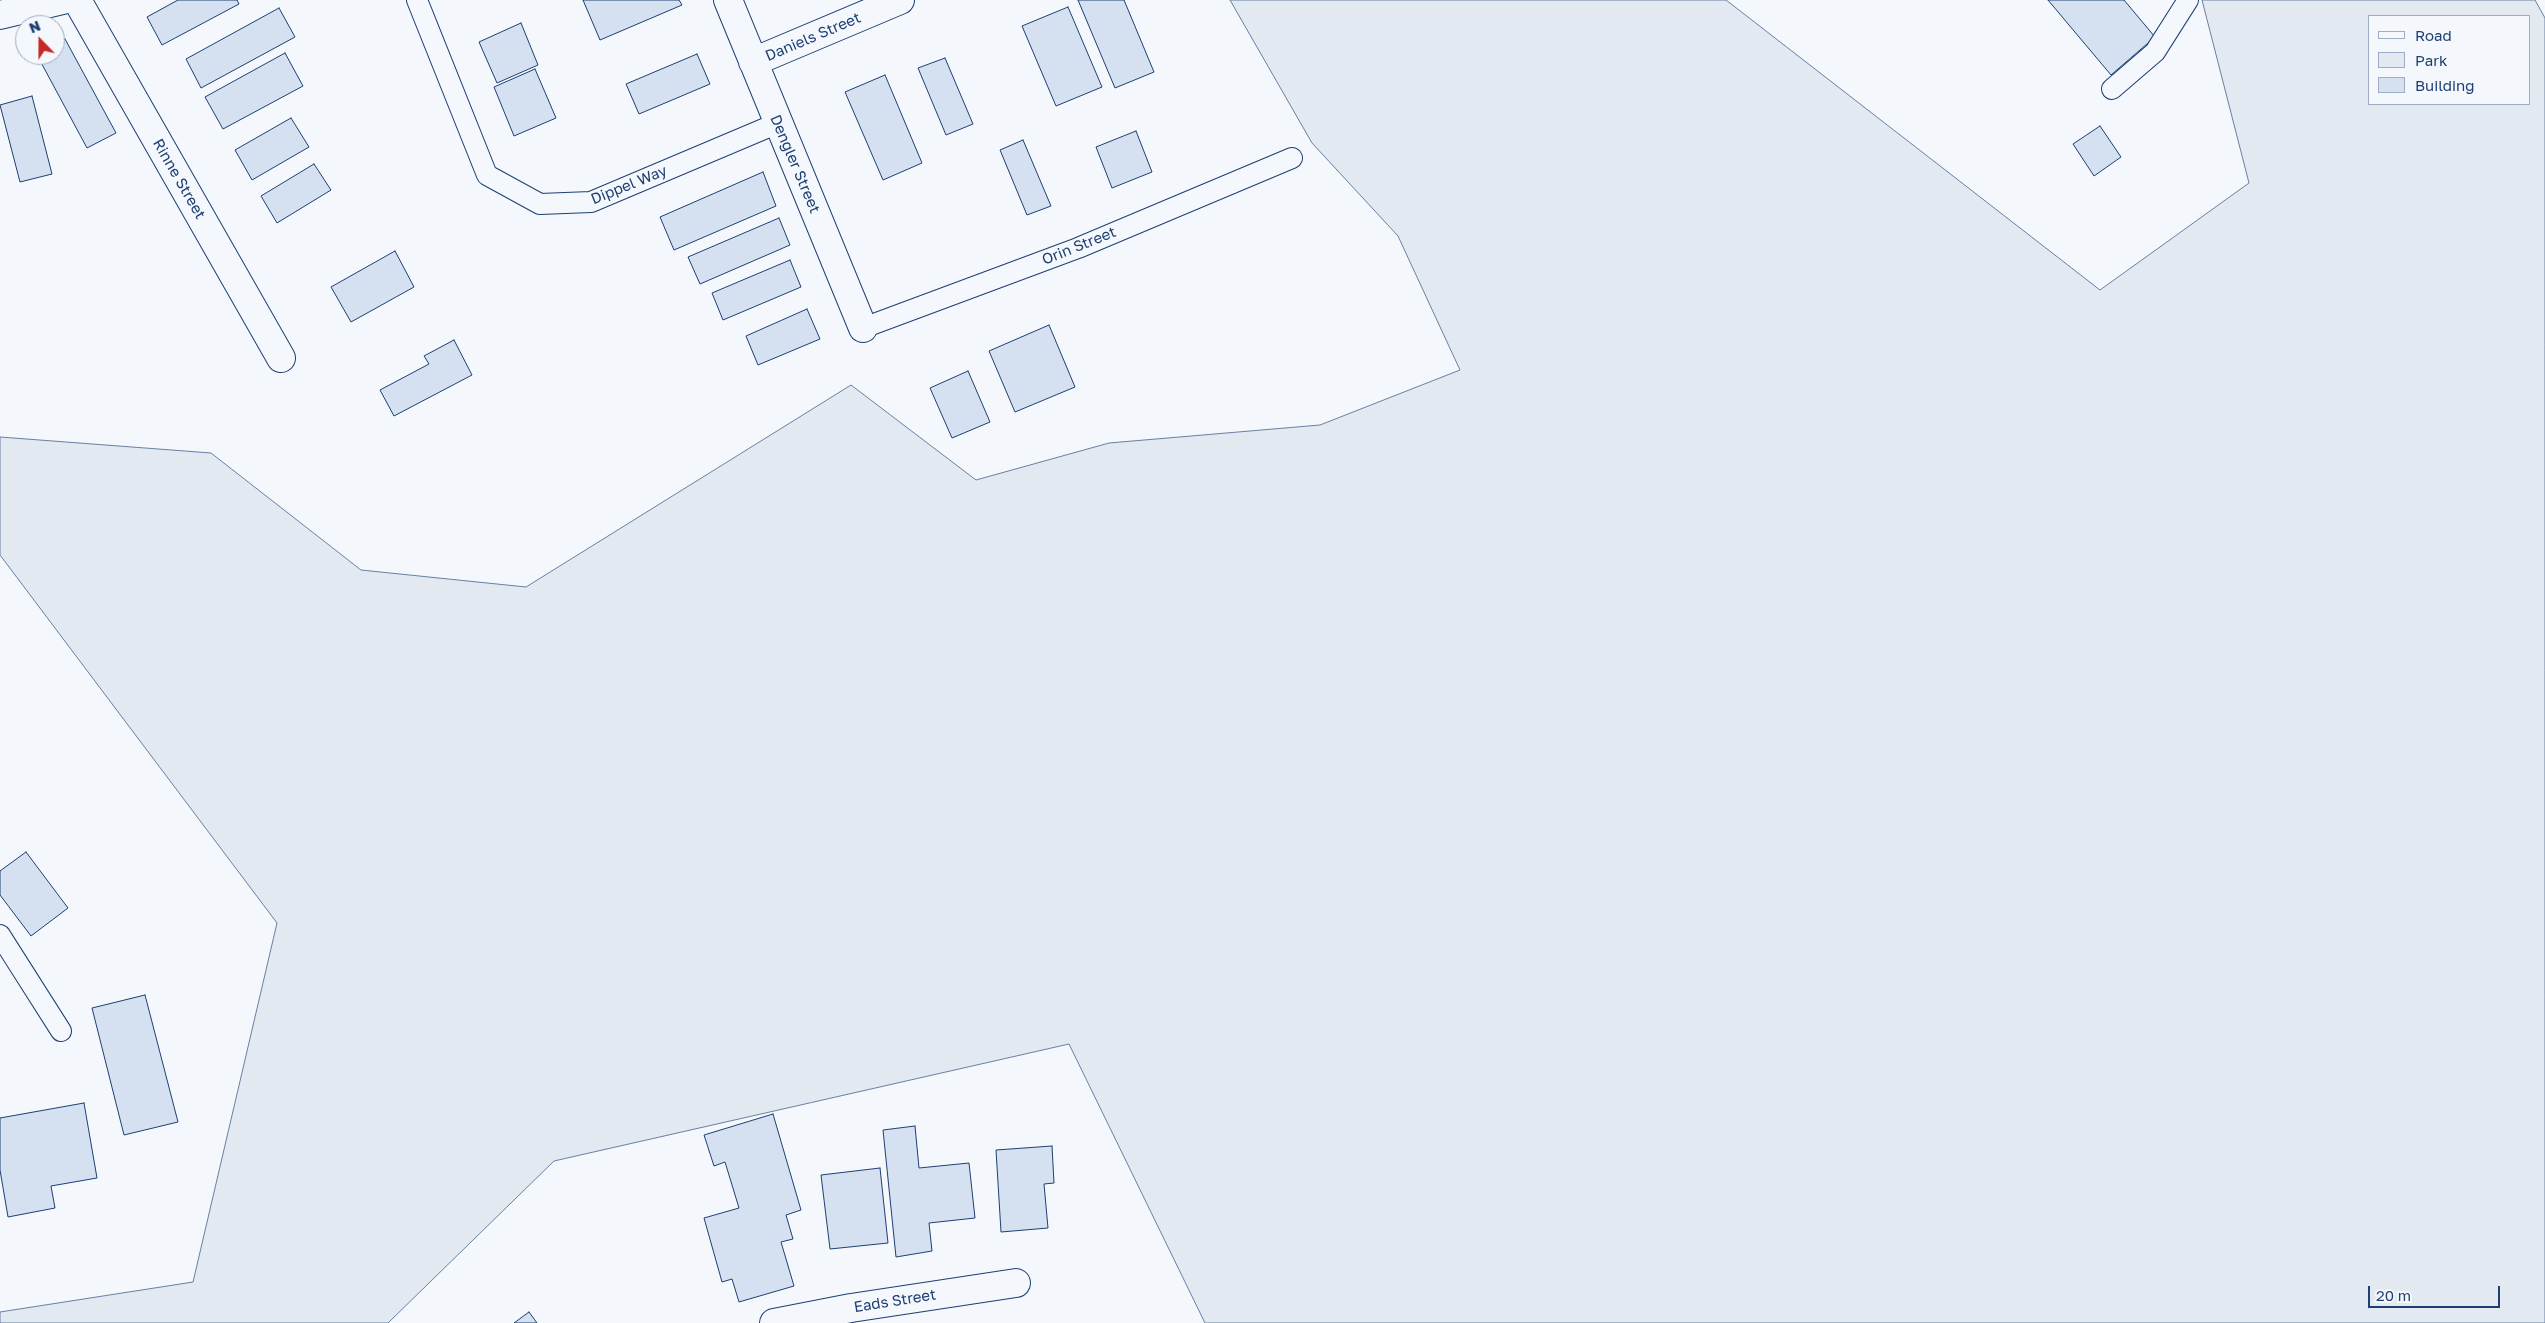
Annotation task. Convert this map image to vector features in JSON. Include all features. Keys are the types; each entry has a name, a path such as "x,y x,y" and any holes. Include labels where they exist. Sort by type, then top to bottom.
{"street":[{"path":"0,15 63,0"},
{"name":"Rinne Street","path":"77,0 281,358"},
{"name":"Dengler Street","path":"728,0 863,328"},
{"name":"Daniels Street","path":"753,62 900,0"},
{"name":"Eads Street","path":"774,1323 851,1308 1016,1283"}],"lane":[{"name":"Dippel Way","path":"417,0 487,174 540,204 591,202 778,123"},
{"path":"2112,89 2155,52 2188,0"},
{"name":"Orin Street","path":"863,328 1078,248 1292,158"},
{"path":"0,935 61,1031"}],"green space":[{"path":"1230,0 1726,0 2100,290 2249,183 2202,0 2535,0 2545,18 2545,1323 1205,1323 1069,1044 554,1161 388,1323 0,1323 0,1312 193,1282 277,923 0,555 0,437 211,453 361,570 526,587 851,385 976,480 1109,443 1320,425 1460,370 1398,236 1312,143"}],"building":[{"path":"178,0 237,0 239,4 162,45 147,17"},
{"path":"583,0 679,0 682,5 600,40"},
{"path":"1078,0 1124,0 1154,72 1115,88"},
{"path":"2048,0 2124,0 2155,37 2111,75"},
{"path":"1068,7 1102,87 1056,106 1022,26"},
{"path":"279,8 295,37 201,88 186,59"},
{"path":"521,23 538,65 497,83 479,42"},
{"path":"65,39 116,133 87,148 42,65 65,65"},
{"path":"285,53 303,86 223,129 205,97"},
{"path":"697,54 710,84 639,114 626,84"},
{"path":"945,58 973,124 946,135 918,68"},
{"path":"535,69 556,118 514,136 494,87"},
{"path":"885,75 922,163 883,180 845,92"},
{"path":"32,96 52,174 20,182 0,105"},
{"path":"291,118 309,147 252,180 235,150"},
{"path":"2100,126 2121,157 2094,176 2073,144"},
{"path":"1136,131 1152,172 1112,188 1096,147"},
{"path":"1023,140 1051,206 1027,215 1000,150"},
{"path":"314,164 331,190 277,223 261,196"},
{"path":"763,172 776,206 674,250 660,217"},
{"path":"779,218 790,245 700,284 688,257"},
{"path":"395,251 414,287 351,322 331,287"},
{"path":"790,260 801,287 723,320 712,293"},
{"path":"807,309 820,339 758,365 746,336"},
{"path":"1049,325 1075,387 1015,412 989,351"},
{"path":"454,340 472,375 394,416 380,390 429,364 424,356"},
{"path":"968,371 990,422 952,438 930,388"},
{"path":"26,852 68,908 31,936 0,895 0,871"},
{"path":"145,995 178,1122 124,1135 92,1008"},
{"path":"84,1103 97,1178 51,1186 55,1208 8,1217 0,1170 0,1118"},
{"path":"773,1114 801,1210 786,1215 793,1239 781,1242 794,1286 739,1302 732,1279 722,1282 704,1218 739,1208 725,1162 714,1166 704,1135"},
{"path":"915,1126 919,1168 969,1163 975,1218 929,1223 932,1251 896,1257 883,1130"},
{"path":"1052,1146 1054,1183 1044,1184 1048,1228 1001,1232 996,1150"},
{"path":"880,1168 888,1243 830,1249 821,1175"},
{"path":"529,1312 537,1323 514,1323"}]}
